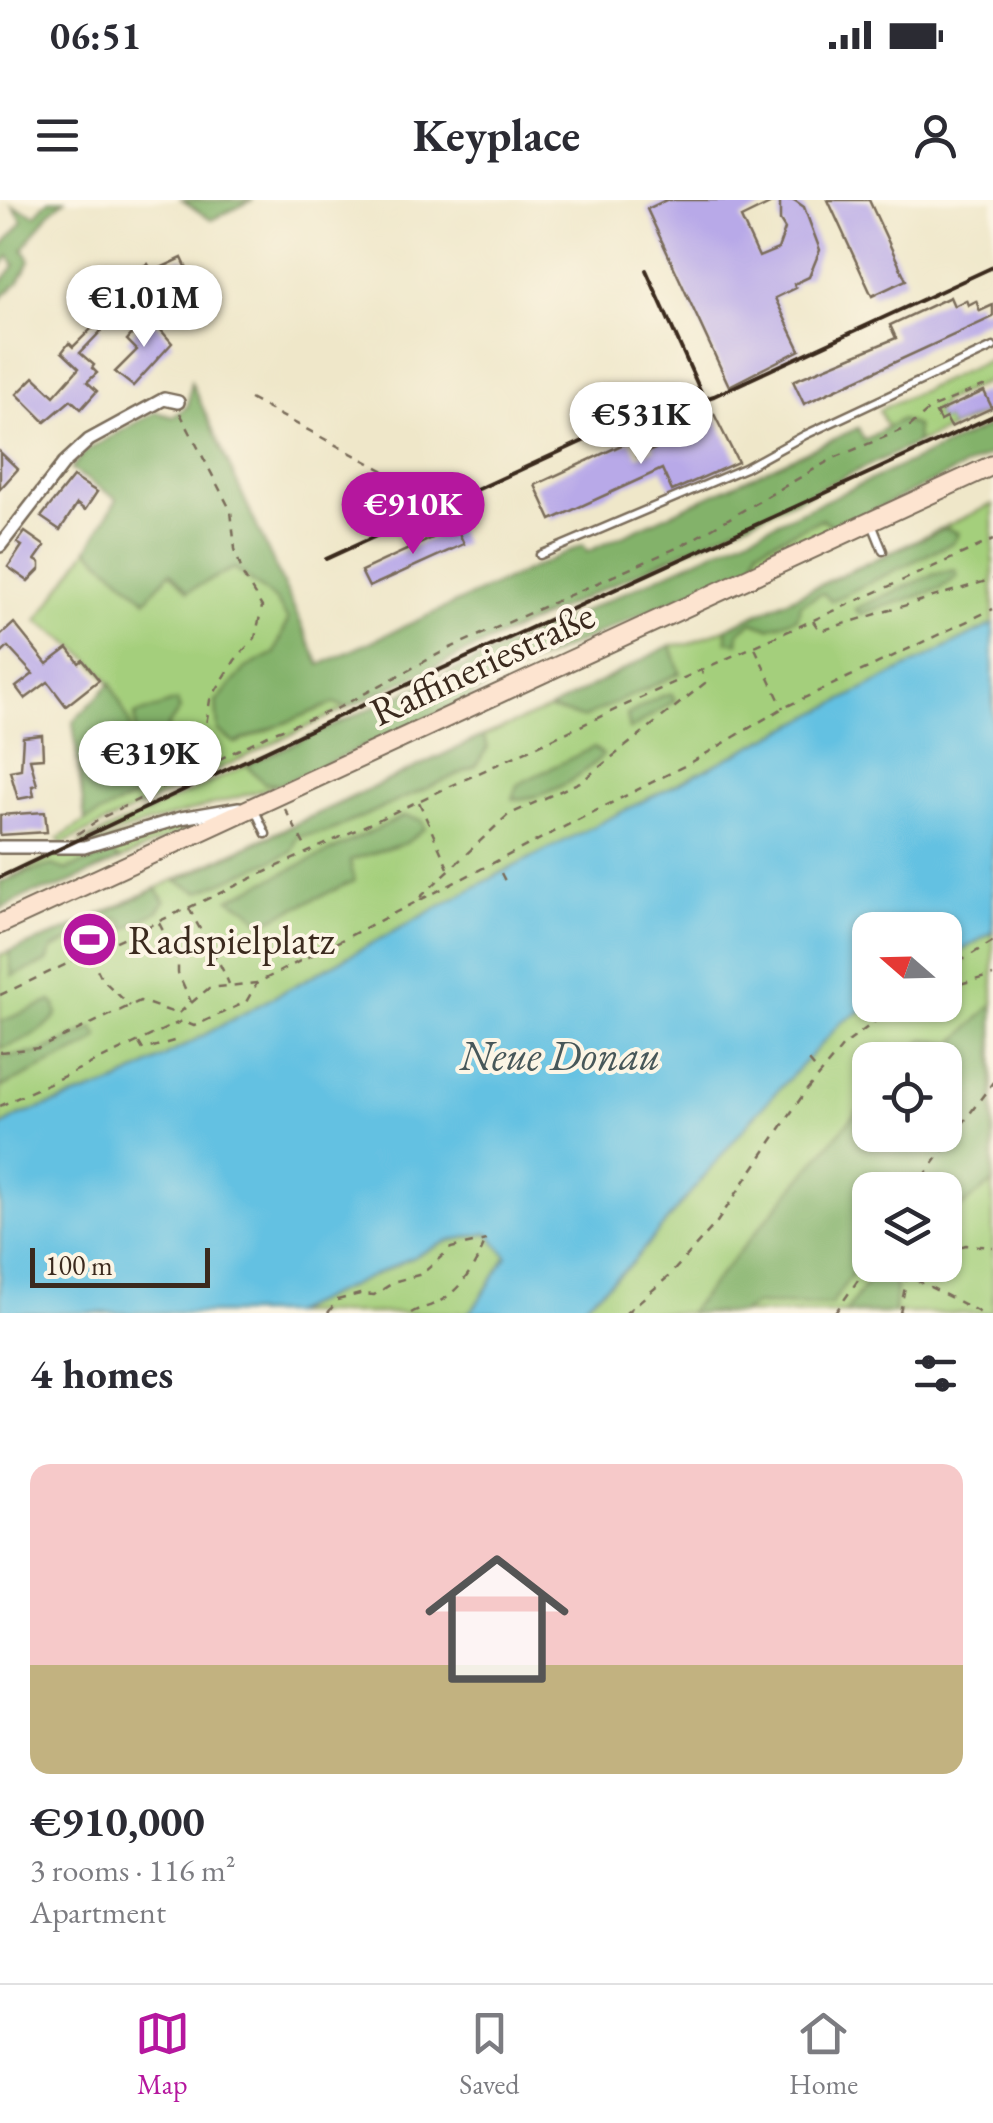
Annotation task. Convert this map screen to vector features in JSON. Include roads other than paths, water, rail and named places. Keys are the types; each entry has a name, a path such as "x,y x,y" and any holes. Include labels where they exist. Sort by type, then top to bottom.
{"main road":[{"name":"Raffineriestraße","path":"0,924 993,466"}],"street":[{"path":"0,546 64,463 89,440 164,399 178,402"},
{"path":"0,847 84,847 181,818 253,806"}],"lane":[{"path":"540,555 745,468 804,435 993,347"},
{"path":"870,522 883,550"},
{"path":"253,806 266,834"}],"water":[{"name":"Neue Donau","path":"993,624 993,932 962,950 962,912 852,912 852,1016 841,1023 755,1115 631,1264 575,1313 468,1313 507,1256 489,1233 448,1241 291,1313 0,1313 0,1127 21,1115 116,1083 501,873"}],"railway":[{"path":"326,559 618,425 714,396 993,267"},
{"path":"646,270 701,392"},
{"path":"0,877 350,711 993,416"}],"place":[{"name":"Radspielplatz","path":"89,940"}]}
